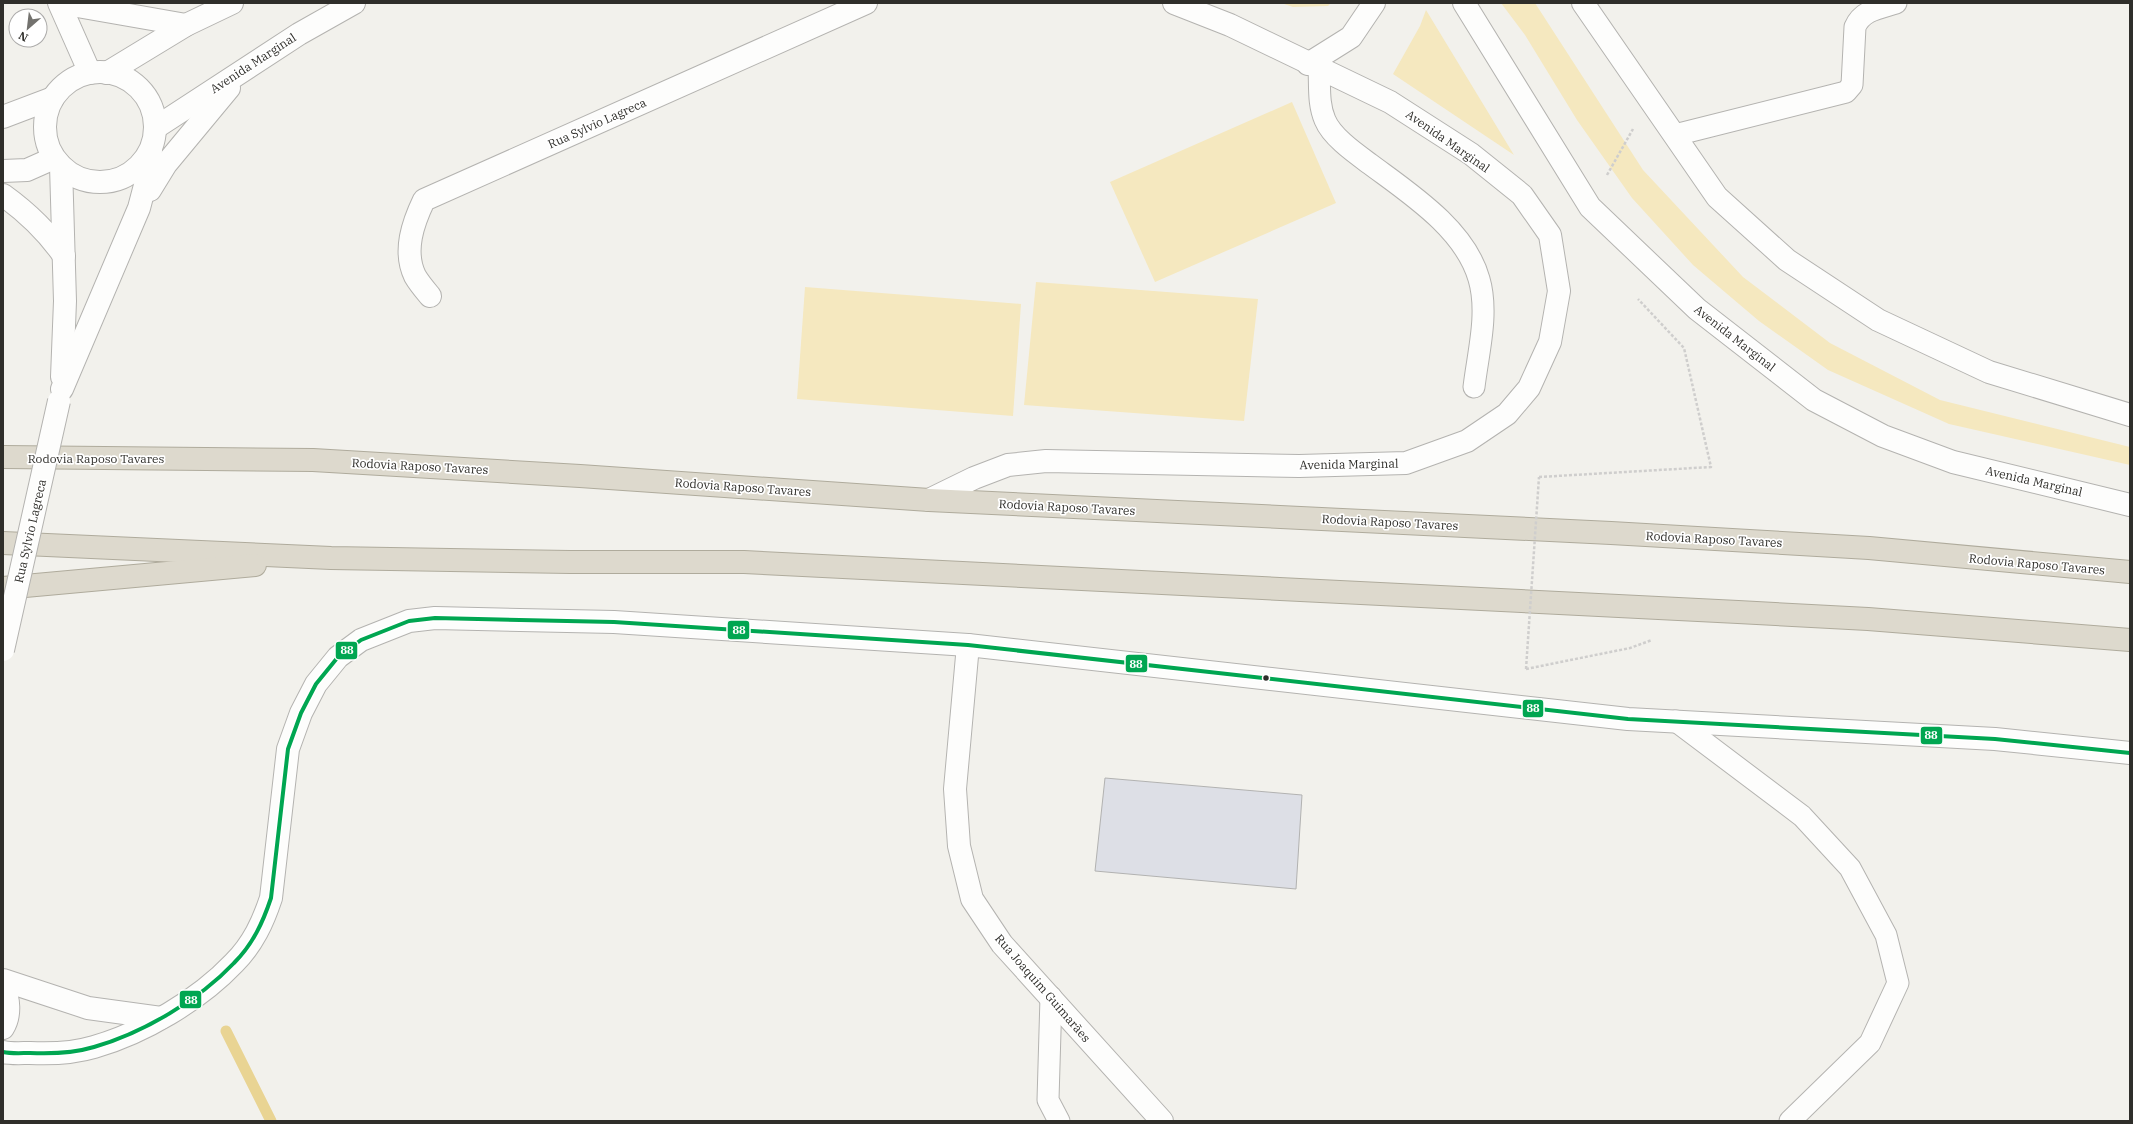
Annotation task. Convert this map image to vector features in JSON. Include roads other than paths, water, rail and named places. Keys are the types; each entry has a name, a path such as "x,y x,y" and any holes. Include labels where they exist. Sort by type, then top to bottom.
{"highway":[{"name":"Rodovia Raposo Tavares","path":"3,457 313,460 929,500 1626,534 1868,548 2130,572"},
{"path":"3,543 331,558 570,562 744,562 1746,612 1868,619 2130,640"},
{"path":"3,588 331,558"}],"main road":[{"path":"60,3 186,25"},
{"path":"60,3 99,73"},
{"path":"99,73 120,76 131,82 141,91 151,108 153,136 145,159 134,171 120,178 104,182 89,181 74,176 57,162 47,144 44,128 46,113 53,98 62,86 75,78 99,73 186,25 232,3"},
{"name":"Avenida Marginal","path":"153,136 246,68 299,34 354,3"},
{"name":"Rua Sylvio Lagreca","path":"430,296 415,276 410,250 413,224 424,200 866,3"},
{"name":"Avenida Marginal","path":"929,500 974,478 1008,465 1046,461 1298,466 1406,463 1467,441 1507,414 1529,388 1550,342 1559,291 1550,235 1522,195 1471,154 1390,102 1230,25 1174,3"},
{"path":"1314,66 1351,38 1374,3"},
{"name":"Avenida Marginal","path":"1464,3 1590,206 1697,309 1814,400 1883,436 1953,462 2130,504"},
{"path":"1583,3 1717,196 1787,260 1878,320 1989,372 2130,415"},
{"path":"139,208 166,164 246,68"},
{"path":"3,118 53,98"},
{"name":"Rua Sylvio Lagreca","path":"3,650 61,395 139,208 149,170 153,136"},
{"path":"3,171 27,170 57,162"},
{"name":"Rua Sylvio Lagreca","path":"57,162 64,256 65,301 61,395"},
{"path":"3,195 25,211 50,236 64,256"},
{"path":"3,1052 53,1054 93,1047 133,1032 161,1018 204,989 234,963 251,942 264,921 271,898 288,749 301,713 316,684 338,657 361,640 409,621 435,618 614,622 968,645 1628,719 1995,739 2130,753"},
{"name":"Rua Joaquim Guimarães","path":"968,645 955,789 959,846 972,899 1002,944 1162,1121"},
{"path":"3,980 88,1008 161,1018"},
{"path":"3,986 7,994 8,1010 3,1028"}],"lane":[{"path":"1675,135 1846,92 1852,85 1855,27 1858,20 1865,13 1896,3"},
{"path":"1314,66 1321,109 1325,122 1348,148 1440,220 1465,250 1479,279 1483,312 1474,388"},
{"path":"1676,722 1802,816 1850,868 1886,935 1898,983 1870,1043 1790,1121"},
{"path":"1051,997 1048,1100 1059,1121"}],"waterway":[{"path":"226,1031 271,1121"}]}
